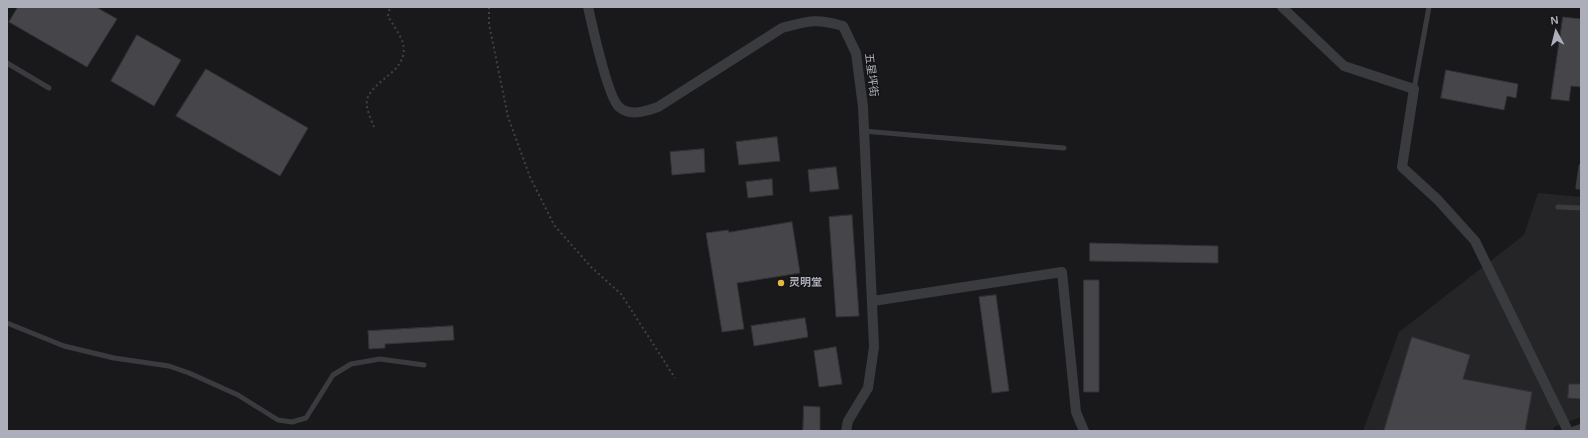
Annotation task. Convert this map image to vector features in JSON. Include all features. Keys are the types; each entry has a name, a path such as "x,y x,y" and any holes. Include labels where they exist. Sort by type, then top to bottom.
{"street":[{"name":"五星坪街","path":"588,7 592,27 612,94 619,107 630,112 641,113 658,106 782,28 804,22 823,20 843,26 856,53 863,107 874,347 868,388 848,421 846,431"},
{"path":"1282,7 1344,66 1414,89 1402,167 1438,200 1475,241 1568,431"},
{"path":"873,301 1062,272 1076,412 1084,431"},
{"path":"1575,431 1581,429"}],"lane":[{"path":"1414,89 1429,7"},
{"path":"7,64 49,88"},
{"path":"863,131 1064,148"},
{"path":"1581,166 1578,187 1581,187"},
{"path":"1558,207 1581,208"},
{"path":"7,323 64,346 114,358 168,366 189,373 238,395 278,420 292,422 306,418 333,375 351,364 380,360 424,365"}],"path":[{"path":"374,127 367,108 367,98 380,82 396,70 404,52 402,42 388,16 390,7"},
{"path":"490,7 489,24 508,117 530,177 554,225 591,268 621,294 675,378"}],"shaded area":[{"path":"1538,193 1581,197 1581,417 1554,427 1553,431 1363,431 1399,332 1524,235"}],"building":[{"path":"18,7 96,7 117,19 87,67 9,22"},
{"path":"1563,17 1581,19 1581,87 1571,86 1569,101 1551,99"},
{"path":"137,35 181,60 154,106 111,81"},
{"path":"206,69 308,128 280,176 176,116"},
{"path":"1446,70 1518,84 1516,98 1507,96 1504,110 1441,98"},
{"path":"777,137 780,161 739,165 736,142"},
{"path":"704,149 705,172 672,175 670,152"},
{"path":"836,167 839,189 810,192 808,170"},
{"path":"772,179 773,195 748,198 746,182"},
{"path":"852,215 859,316 836,317 829,217"},
{"path":"792,222 800,273 737,283 744,329 722,332 706,233 728,230 729,232"},
{"path":"1090,243 1218,246 1218,263 1090,261"},
{"path":"1084,280 1099,280 1099,392 1084,392"},
{"path":"996,295 1009,391 992,393 979,297"},
{"path":"805,318 808,337 754,346 751,326"},
{"path":"453,326 454,340 385,344 385,348 369,349 368,331"},
{"path":"1412,337 1470,355 1463,379 1532,392 1525,431 1384,431"},
{"path":"836,347 842,384 819,387 814,351"},
{"path":"1569,384 1581,384 1581,399 1568,398"},
{"path":"804,406 820,407 820,431 803,431"}],"place":[{"name":"灵明堂","path":"781,283"}]}
